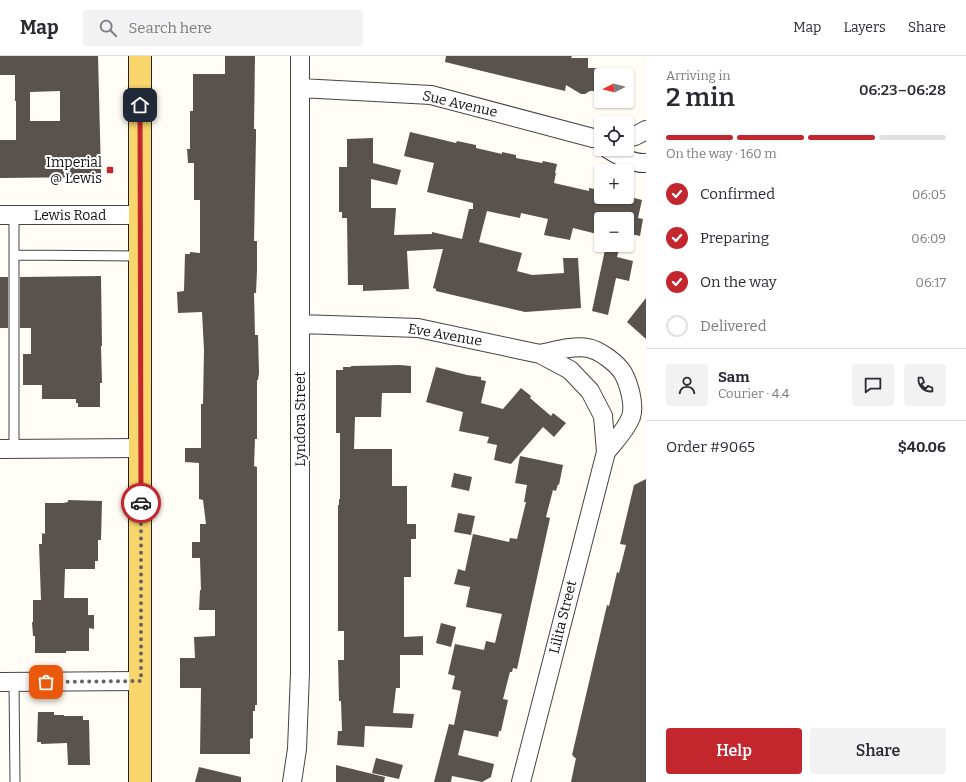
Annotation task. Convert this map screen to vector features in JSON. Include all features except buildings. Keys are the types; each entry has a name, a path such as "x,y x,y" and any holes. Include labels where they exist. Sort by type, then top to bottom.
{"main road":[{"path":"140,56 140,782"}],"street":[{"name":"Lyndora Street","path":"292,782 297,749 300,673 300,56"},
{"name":"Sue Avenue","path":"300,88 431,95 594,140"},
{"path":"634,136 646,130"},
{"path":"620,156 639,164 646,163"},
{"name":"Lewis Road","path":"7,215 140,216"},
{"name":"Eve Avenue","path":"300,324 418,328 540,354 570,370 590,391"},
{"name":"Eve Avenue","path":"540,354 570,348 588,348 606,356 622,372"},
{"name":"Lilita Street","path":"606,452 622,433 631,416 632,398 622,372"},
{"name":"Lilita Street","path":"521,782 606,452 603,416 590,391"},
{"path":"7,449 141,448"},
{"path":"7,682 141,681"}],"lane":[{"path":"7,215 14,255 7,449"},
{"path":"14,255 140,256"},
{"path":"7,682 15,782"}],"way so far":[{"path":"46,682 141,681 141,503"}],"place":[{"name":"Imperial @ Lewis","path":"110,170"}],"route":[{"path":"140,105 141,503"}]}
